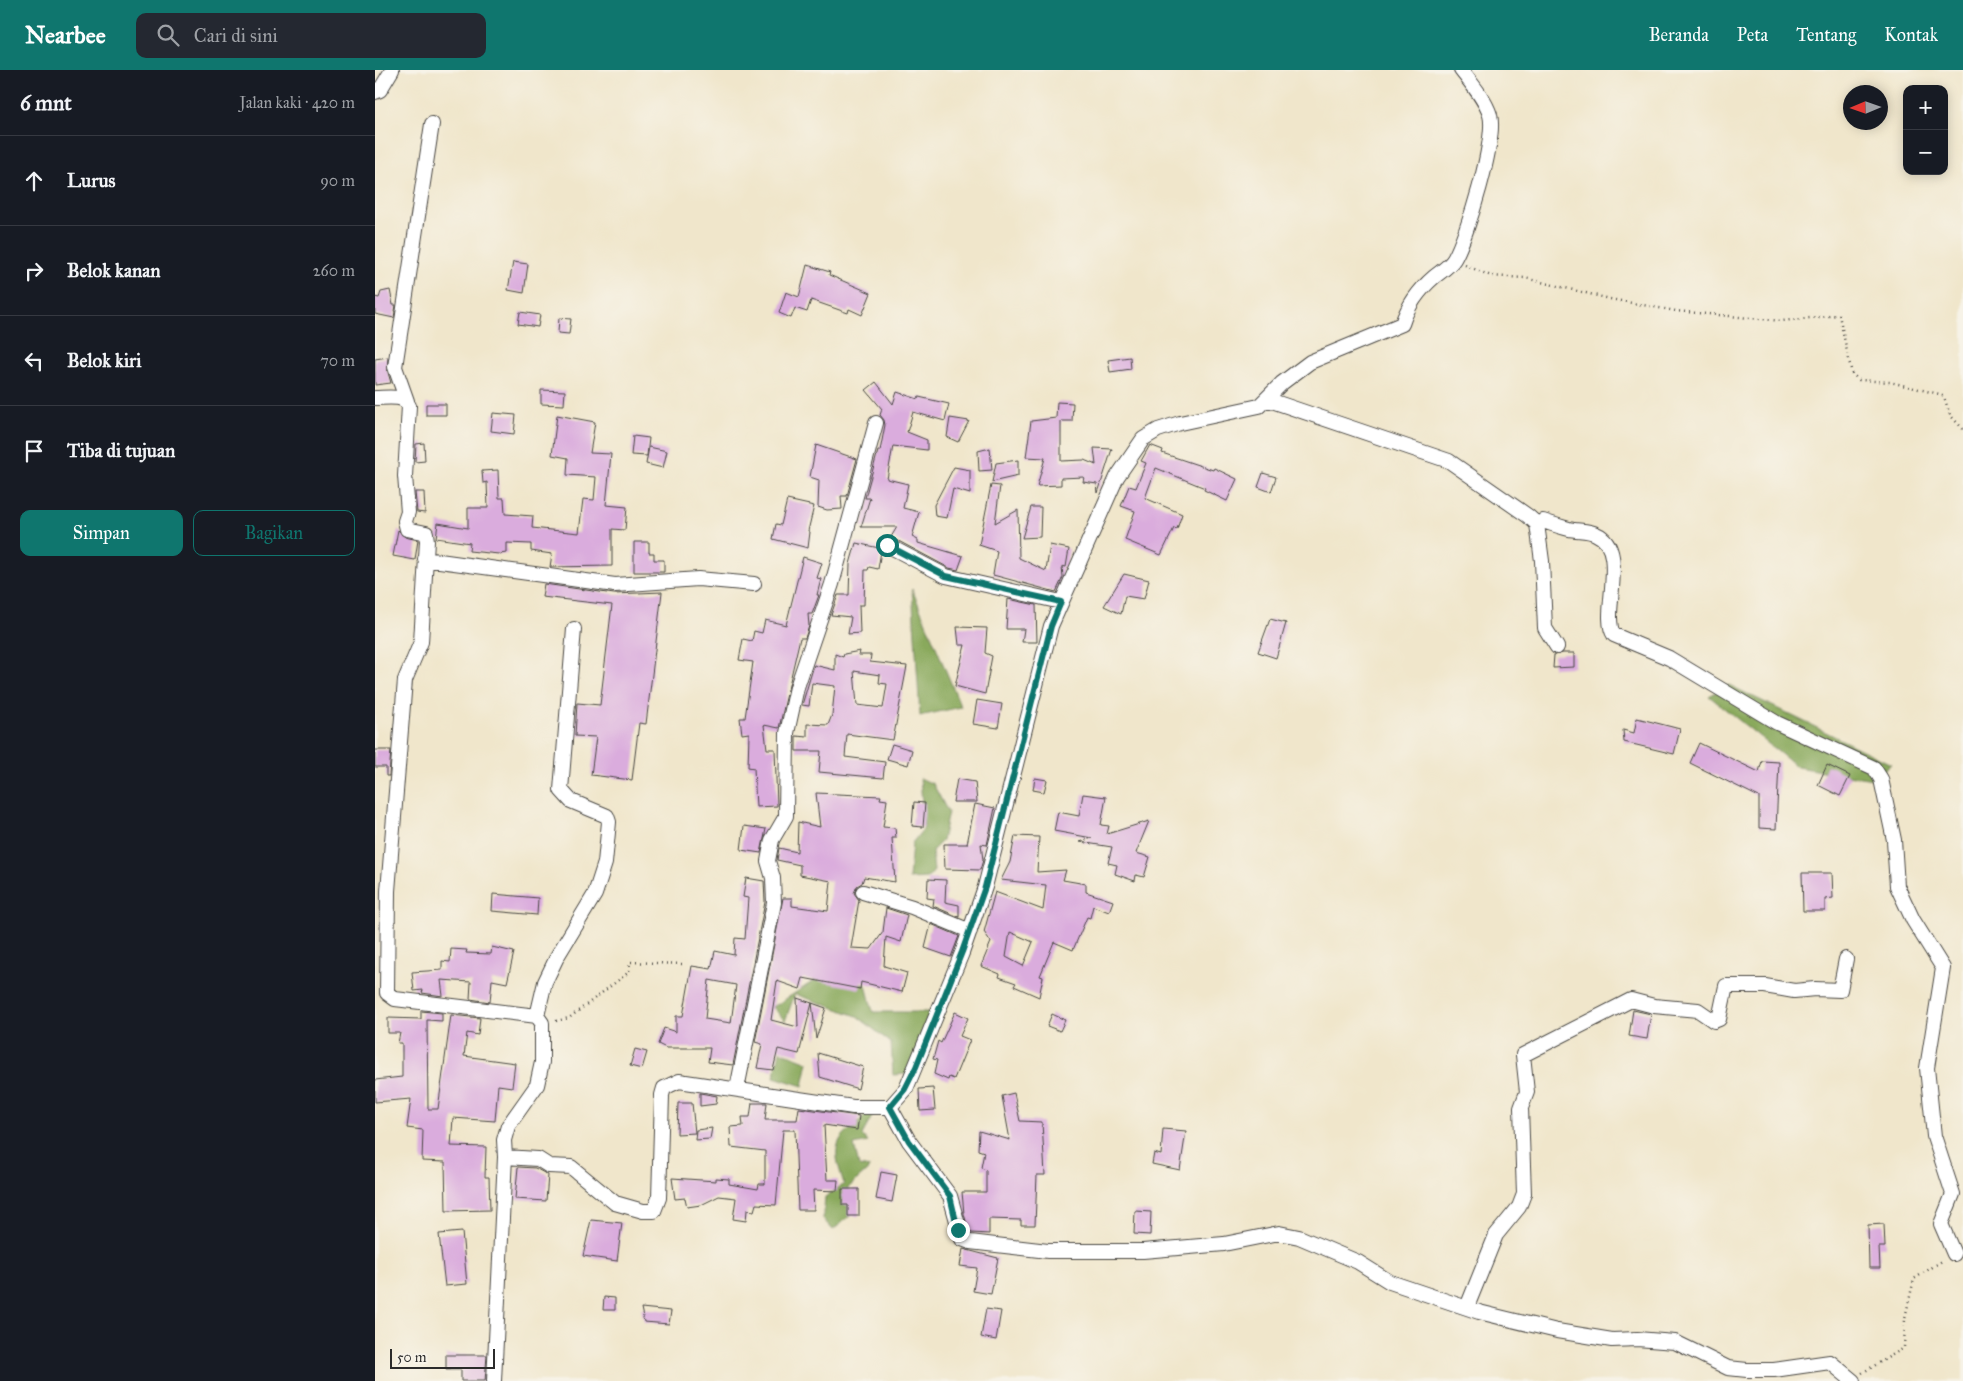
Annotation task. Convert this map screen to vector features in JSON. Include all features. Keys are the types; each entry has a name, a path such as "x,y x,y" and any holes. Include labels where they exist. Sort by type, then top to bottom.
{"street":[{"path":"375,92 381,90 392,70"},
{"path":"890,1107 905,1089 916,1067 970,931 985,887 1051,626 1117,477 1143,439 1158,430 1180,422 1248,410 1259,406 1281,383 1310,362 1402,324 1407,308 1426,284 1453,261 1470,224 1480,188 1492,125 1489,114 1461,70"},
{"path":"432,124 395,367 409,406 405,476 407,512 405,526 407,529 426,533 421,642 405,680 401,752 388,891 387,993 395,999 540,1020"},
{"path":"1268,397 1449,461 1521,510 1537,524 1545,628 1557,647"},
{"path":"375,398 402,398 407,401"},
{"path":"737,1089 774,903 773,878 768,861 772,840 785,816 787,733 797,686 832,584 876,423"},
{"path":"1537,524 1543,521 1567,529 1597,534 1605,542 1612,557 1613,588 1609,624 1614,635 1669,658 1777,723 1874,768 1881,779 1894,840 1897,886 1913,920 1943,968 1927,1068 1934,1136 1953,1194 1941,1224 1954,1254"},
{"path":"887,545 946,576 1061,602"},
{"path":"425,558 615,585 698,579 754,584"},
{"path":"494,1381 506,1166 504,1140 508,1126 537,1085 542,1062 540,1020 545,982 595,894 605,864 608,839 609,822 607,816 571,801 561,790 574,629"},
{"path":"863,892 912,907 970,931"},
{"path":"1467,1307 1496,1235 1519,1207 1524,1194 1521,1108 1527,1092 1523,1055 1631,1000 1654,1006 1698,1010 1714,1021 1719,1020 1726,986 1765,986 1794,991 1815,989 1840,990 1846,960"},
{"path":"505,1157 538,1159 549,1166 571,1167 615,1203 643,1211 654,1211 659,1198 662,1095 664,1088 679,1081 853,1107 890,1107"},
{"path":"890,1107 909,1141 950,1196 958,1230 962,1239 970,1242 1048,1251 1143,1251 1224,1244 1279,1233 1299,1237 1358,1262 1390,1282 1467,1307 1557,1331 1612,1340 1637,1339 1675,1342 1728,1368 1774,1370 1830,1362 1852,1381"}],"path":[{"path":"1453,261 1491,276 1525,278 1610,300 1676,311 1782,321 1839,315 1852,374 1859,380 1890,382 1944,396 1950,415 1963,429"},
{"path":"540,1020 569,1018 629,972 629,962 682,964"},
{"path":"1852,1381 1904,1348 1905,1318 1914,1279 1941,1262"}],"green space":[{"path":"912,589 961,707 920,716"},
{"path":"1729,685 1891,764 1873,779 1797,767 1709,696"},
{"path":"920,778 933,784 948,812 942,841 932,851 934,871 928,878 909,879 912,843 924,828"},
{"path":"820,977 866,985 873,1012 933,1012 909,1074 893,1075 891,1043 857,1016 795,994 785,1021 773,1007"},
{"path":"780,1051 808,1062 803,1086 774,1077"},
{"path":"866,1111 875,1111 862,1135 868,1142 854,1145 859,1166 870,1168 848,1188 850,1216 833,1230 823,1219 825,1197 844,1184 837,1160 838,1146 845,1134 861,1121"}],"building":[{"path":"513,262 528,264 524,293 508,290"},
{"path":"807,265 830,272 829,275 871,293 862,315 849,309 848,313 811,300 807,312 795,308 791,318 779,313 786,292 799,297"},
{"path":"390,290 393,305 396,305 394,318 375,314 375,297 379,298 381,292"},
{"path":"520,312 540,315 538,327 518,324"},
{"path":"559,318 571,319 569,334 558,333"},
{"path":"388,357 387,369 391,383 375,385 375,359"},
{"path":"1130,357 1131,369 1110,372 1108,360"},
{"path":"876,382 893,404 897,392 918,399 919,397 949,404 945,421 913,412 907,432 927,440 927,450 893,446 887,479 908,484 903,508 919,512 912,537 918,540 918,543 963,556 958,570 949,568 891,537 897,527 861,527 870,498 865,498 878,451 880,451 885,425 880,415 882,409 866,390"},
{"path":"541,390 565,391 564,405 541,404"},
{"path":"1057,402 1073,403 1072,421 1061,421 1061,461 1084,460 1096,465 1094,448 1112,449 1098,493 1097,484 1083,482 1084,477 1061,478 1061,485 1037,486 1045,458 1026,457 1031,421 1056,418"},
{"path":"426,404 446,404 446,415 426,415"},
{"path":"493,413 516,415 514,434 491,431"},
{"path":"557,415 595,422 590,453 611,454 606,505 627,507 625,530 612,529 612,566 550,567 552,554 531,551 531,544 507,543 507,553 499,554 469,551 470,543 436,538 438,523 468,528 468,508 488,508 487,482 483,483 482,471 498,470 499,498 504,498 505,514 533,516 532,528 579,533 583,499 594,500 596,477 567,475 568,458 552,455"},
{"path":"950,418 969,421 958,442 947,437"},
{"path":"633,436 649,438 647,456 631,455"},
{"path":"424,443 425,461 415,462 416,444"},
{"path":"816,445 857,459 847,496 841,496 842,509 827,510 818,507 819,480 810,477"},
{"path":"1150,445 1163,450 1162,453 1213,470 1214,468 1237,479 1227,501 1204,490 1205,488 1156,468 1145,498 1182,514 1177,529 1174,528 1161,555 1125,540 1135,511 1121,506 1129,486 1136,488 1146,463 1141,461"},
{"path":"649,447 667,451 663,468 646,464"},
{"path":"990,448 992,470 979,471 978,451"},
{"path":"1018,460 1018,476 992,482 996,463"},
{"path":"954,467 970,470 970,494 953,489 947,518 935,516 934,505"},
{"path":"1263,473 1276,477 1271,492 1258,487"},
{"path":"991,485 1000,486 995,523 1018,510 1019,558 1046,571 1050,545 1069,549 1066,567 1062,566 1063,577 1056,592 993,575 997,551 979,545"},
{"path":"415,492 424,492 425,513 417,512"},
{"path":"787,500 814,506 808,531 810,532 808,548 773,539 776,524 781,525"},
{"path":"1031,507 1041,507 1040,537 1022,538"},
{"path":"398,530 405,537 418,540 415,560 393,556"},
{"path":"634,542 649,542 649,553 654,553 654,560 664,560 664,572 634,572"},
{"path":"856,543 879,548 881,551 878,569 869,567 868,570 865,570 864,605 859,605 860,633 848,634 851,617 831,615 838,595 849,595 850,564"},
{"path":"803,557 822,563 817,578 821,579 817,595 819,595 812,614 808,614 809,626 805,638 800,638 779,728 764,725 767,749 775,749 777,806 756,807 754,768 748,767 749,733 742,734 740,718 745,718 753,662 739,660 743,639 752,641 754,631 762,633 765,620 786,625"},
{"path":"1124,574 1149,580 1144,599 1125,596 1121,614 1104,606"},
{"path":"544,584 614,594 662,592 646,724 639,723 632,780 591,775 596,737 575,736 577,703 600,705 612,605 542,597"},
{"path":"1008,599 1036,605 1037,642 1022,642 1024,629 1006,629"},
{"path":"1270,619 1286,623 1276,658 1258,652"},
{"path":"957,627 987,628 985,653 992,656 985,694 955,686 965,645 959,645"},
{"path":"860,651 859,655 871,655 870,662 907,666 893,740 847,734 845,757 885,762 883,778 819,772 821,751 796,751 796,736 807,737 807,724 828,725 832,715 835,686 812,683 809,706 802,705 814,665 835,670 835,654 843,657 844,654","holes":["854,671 880,675 879,683 887,684 883,708 857,705"]},
{"path":"1574,653 1574,667 1553,668 1554,655"},
{"path":"977,700 1002,704 998,728 973,724"},
{"path":"1637,718 1680,729 1674,754 1624,742 1623,730 1634,733"},
{"path":"1699,743 1759,772 1762,761 1779,762 1776,829 1759,828 1759,797 1690,763"},
{"path":"892,744 912,750 908,765 887,759"},
{"path":"375,750 391,750 389,776 386,776 386,767 375,767"},
{"path":"1827,765 1850,776 1840,796 1818,785"},
{"path":"1035,778 1047,780 1044,792 1033,790"},
{"path":"957,779 975,782 977,802 953,802"},
{"path":"816,793 881,796 880,799 887,800 883,827 895,828 896,838 892,838 895,882 864,877 862,883 857,886 854,893 859,900 851,948 871,949 883,932 886,908 907,915 901,942 886,937 884,966 907,973 902,992 861,982 860,989 803,978 800,989 777,981 771,1020 798,1027 797,998 812,1003 799,1054 778,1049 773,1070 757,1068 762,1044 755,1042 783,898 792,898 792,906 828,911 831,881 800,875 800,865 777,860 779,848 797,852 798,822 820,827"},
{"path":"1083,794 1106,797 1101,825 1109,826 1107,834 1149,821 1136,853 1150,857 1144,877 1136,875 1135,881 1115,874 1117,865 1108,863 1112,847 1080,842 1092,838 1054,831 1058,812 1079,816"},
{"path":"914,802 925,803 923,827 912,826"},
{"path":"975,804 995,808 987,845 981,844 983,860 980,870 945,869 944,844 967,844"},
{"path":"744,826 766,829 761,853 741,850"},
{"path":"1015,836 1039,837 1037,872 1066,870 1063,880 1086,884 1086,892 1113,901 1109,912 1093,906 1090,918 1087,917 1073,950 1054,942 1040,976 1043,977 1039,997 1014,986 1016,983 999,977 1000,974 981,966 991,942 984,932 995,892 1043,910 1046,885 1001,880 1010,862","holes":["1010,932 1033,942 1023,966 1006,957"]},
{"path":"1802,873 1832,873 1833,898 1825,899 1825,911 1803,911"},
{"path":"746,878 764,881 765,902 733,1065 708,1062 710,1048 666,1048 658,1044 664,1028 676,1032 676,1016 683,1016 692,966 711,969 715,951 734,955 735,938 745,939 748,898 743,897","holes":["709,980 736,985 731,1023 705,1019"]},
{"path":"928,879 946,880 945,902 959,905 959,917 933,906 934,899 927,898"},
{"path":"493,894 538,898 537,915 492,911"},
{"path":"931,924 959,936 951,957 925,948"},
{"path":"492,947 514,952 507,983 492,980 490,1002 470,999 471,982 441,980 443,996 422,993 423,990 414,991 412,972 442,970 442,961 450,962 451,949 467,950 466,953 491,954"},
{"path":"812,1003 826,1008 816,1039"},
{"path":"1633,1010 1651,1014 1647,1039 1629,1036"},
{"path":"421,1011 442,1013 442,1021 427,1020 428,1109 438,1109 451,1015 480,1018 478,1035 467,1033 464,1056 515,1063 512,1087 498,1085 495,1121 453,1118 451,1146 486,1147 485,1177 489,1177 490,1210 446,1211 445,1162 422,1161 423,1130 407,1128 411,1099 375,1102 375,1080 402,1077 402,1043 398,1043 400,1033 388,1033 388,1018 421,1019"},
{"path":"955,1012 968,1018 960,1036 970,1040 954,1079 949,1077 948,1080 934,1074 937,1060 933,1059 938,1041 941,1043"},
{"path":"1052,1014 1065,1020 1060,1031 1047,1026"},
{"path":"635,1049 647,1052 642,1069 630,1066"},
{"path":"818,1053 863,1067 858,1089 820,1077"},
{"path":"933,1088 935,1110 920,1111 919,1089"},
{"path":"700,1093 717,1096 716,1104 700,1106"},
{"path":"1014,1093 1020,1121 1042,1122 1045,1175 1037,1175 1035,1225 1021,1225 1021,1220 989,1219 989,1234 972,1233 969,1232 964,1214 962,1192 986,1192 986,1170 981,1168 984,1152 978,1150 979,1131 1010,1140 1002,1096"},
{"path":"678,1103 692,1103 695,1133 677,1134"},
{"path":"752,1103 767,1103 765,1120 797,1120 799,1108 859,1116 857,1130 824,1125 827,1180 838,1180 837,1191 813,1190 814,1210 798,1210 795,1130 783,1130 776,1205 756,1204 754,1211 747,1210 746,1221 733,1219 736,1198 719,1196 701,1205 687,1207 685,1198 675,1199 672,1178 716,1181 716,1178 729,1179 729,1184 758,1189 759,1184 765,1184 765,1151 731,1147 730,1127 743,1126 742,1117 750,1117"},
{"path":"712,1128 710,1139 695,1140 696,1130"},
{"path":"1163,1129 1186,1131 1180,1170 1152,1164 1154,1153 1161,1155"},
{"path":"518,1167 535,1168 548,1175 546,1201 515,1199"},
{"path":"881,1172 897,1175 892,1202 876,1199"},
{"path":"842,1189 859,1189 859,1216 848,1216 848,1205 842,1205"},
{"path":"1135,1211 1151,1212 1150,1235 1134,1234"},
{"path":"591,1220 622,1223 617,1261 583,1256"},
{"path":"1884,1224 1885,1247 1879,1247 1880,1268 1869,1268 1868,1225"},
{"path":"462,1232 467,1284 445,1286 439,1234"},
{"path":"963,1249 998,1258 991,1294 973,1291 977,1268 960,1266"},
{"path":"604,1297 615,1298 615,1310 603,1310"},
{"path":"641,1308 671,1311 669,1324 644,1322"},
{"path":"986,1309 1001,1311 996,1340 981,1337"},
{"path":"446,1355 487,1355 485,1381 461,1381 461,1370 446,1370"}],"route":[{"path":"887,545 946,576 1018,590 1061,602 1051,626 985,887 962,952 916,1067 905,1089 895,1104 890,1107 909,1141 950,1196 958,1230"}]}
